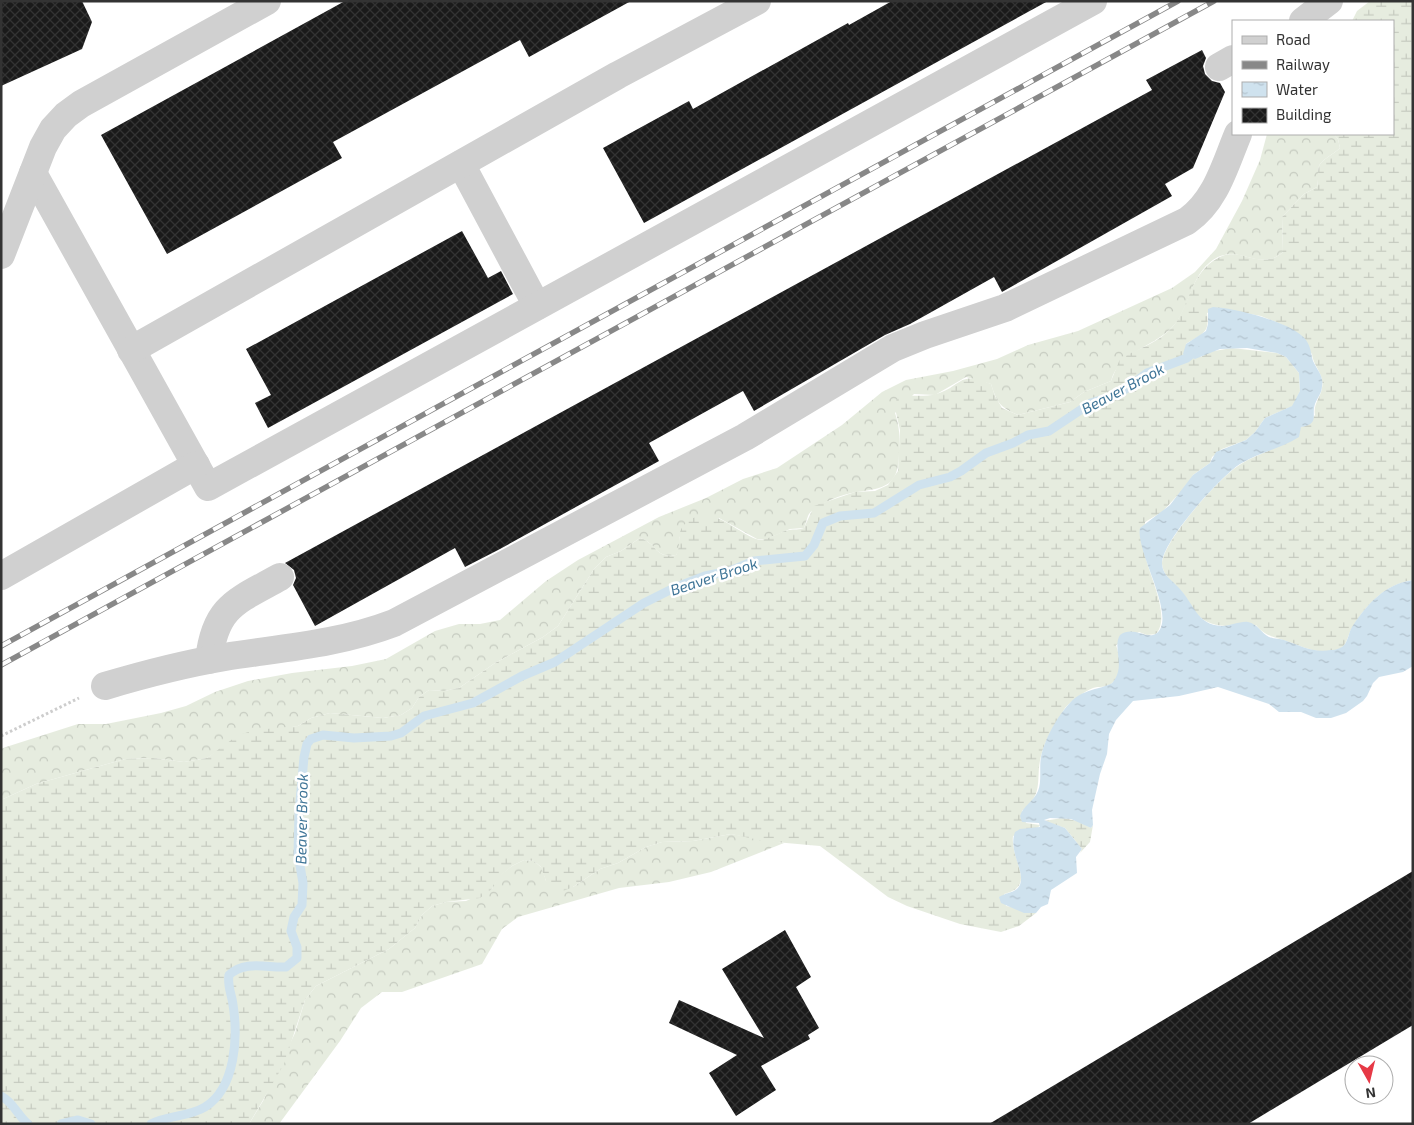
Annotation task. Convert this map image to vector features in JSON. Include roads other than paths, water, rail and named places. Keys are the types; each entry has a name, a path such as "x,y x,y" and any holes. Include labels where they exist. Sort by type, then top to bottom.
{"lane":[{"path":"1,255 43,147 53,129 66,115 81,104 267,1"},
{"path":"131,350 618,75 757,1"},
{"path":"33,174 208,487 1093,1"},
{"path":"1304,20 1329,1"},
{"path":"105,686 162,669 208,660 356,637 394,623 746,437 893,348 1005,308 1187,221 1198,214 1212,195 1238,135"},
{"path":"461,164 537,306"},
{"path":"1,576 196,465"},
{"path":"208,660 216,628 229,608 280,578"}],"water":[{"path":"1213,307 1262,317 1289,327 1299,333 1309,345 1313,361 1322,379 1322,389 1315,404 1313,421 1307,426 1301,427 1299,437 1240,464 1194,510 1181,526 1164,554 1162,564 1164,572 1206,622 1222,626 1248,622 1269,637 1318,651 1335,650 1342,647 1358,619 1378,596 1394,586 1413,580 1413,666 1403,672 1379,677 1373,683 1363,701 1346,713 1331,718 1316,718 1301,712 1279,712 1269,704 1218,687 1179,696 1133,701 1116,720 1109,734 1107,754 1100,774 1092,810 1093,825 1091,828 1071,819 1050,818 1044,820 1065,828 1082,849 1076,857 1077,873 1051,890 1048,904 1041,907 1036,913 1024,913 1001,903 999,897 1017,889 1020,884 1020,871 1013,840 1015,832 1020,829 1040,827 1039,823 1022,822 1020,816 1038,791 1041,757 1050,733 1069,703 1075,698 1085,692 1113,682 1117,676 1119,663 1117,645 1120,635 1125,632 1135,632 1153,635 1157,633 1162,625 1159,598 1143,552 1140,528 1170,505 1193,475 1210,463 1216,452 1246,440 1255,432 1265,418 1292,406 1300,391 1299,373 1286,357 1277,353 1247,348 1220,349 1195,359 1183,354 1186,344 1206,331 1208,309"}],"waterway":[{"name":"Beaver Brook","path":"151,1124 205,1107 223,1087 229,1075 235,1046 235,1018 229,987 229,975 235,970 249,966 286,967 297,958 297,947 291,931 294,917 302,905 303,883 298,854 299,813 304,757 307,744 311,739 323,735 354,738 391,736 401,733 424,716 473,703 522,676 555,662 644,603 674,588 705,576 730,571 754,561 805,556 814,545 823,523 840,516 874,513 919,485 950,477 986,453 1028,435 1049,431 1091,403 1119,394 1147,373 1187,358 1196,350"},
{"name":"Beaver Brook","path":"1,1096 9,1102 28,1124"},
{"name":"Beaver Brook","path":"61,1124 78,1120 91,1124"}],"railway":[{"path":"1,646 1178,1"},
{"path":"1,665 1214,1"}]}
